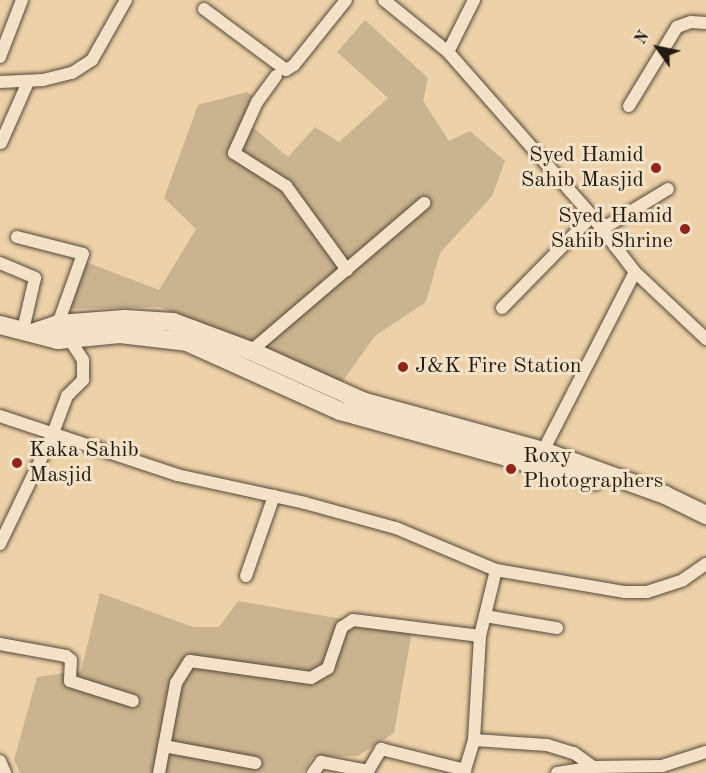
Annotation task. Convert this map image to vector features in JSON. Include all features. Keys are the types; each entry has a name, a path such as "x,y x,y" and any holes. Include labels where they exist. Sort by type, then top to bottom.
{"main road":[{"path":"29,331 58,324 124,319 173,322 250,351 362,401 543,451 606,473 621,482 665,495 706,515"},
{"path":"0,324 70,340 120,334 187,342 340,411 605,483 621,482"}],"street":[{"path":"0,57 22,0"},
{"path":"0,82 28,82 72,73 92,60 126,0"},
{"path":"204,9 286,70 294,65 346,0"},
{"path":"384,0 448,52 592,216 634,272 706,339"},
{"path":"448,52 474,0"},
{"path":"629,106 677,27 691,22 706,24"},
{"path":"276,76 256,102 234,153 286,186 347,270"},
{"path":"1,143 28,82"},
{"path":"602,230 668,189"},
{"path":"250,351 424,203"},
{"path":"502,308 592,216"},
{"path":"17,237 83,254 58,324"},
{"path":"0,263 35,278 29,331"},
{"path":"543,451 634,272"},
{"path":"0,544 52,436 67,396 83,380 83,360 70,340"},
{"path":"0,416 52,436 177,475 274,496 396,528 496,570 625,592 647,592 683,580 706,564"},
{"path":"246,576 274,496"},
{"path":"313,773 315,765 321,762 368,771 381,749 465,771 474,740 480,636 496,570"},
{"path":"484,616 557,628"},
{"path":"159,773 176,683 190,661 311,678 328,668 342,627 353,620 480,636"},
{"path":"0,645 66,656 71,660 70,681 133,701"},
{"path":"474,740 547,745 574,753 593,767"},
{"path":"164,746 255,763"},
{"path":"557,773 593,767 662,766 706,752"},
{"path":"0,761 5,773"}],"shaded area":[{"path":"365,20 428,78 423,101 449,141 470,131 505,161 492,196 440,253 426,302 375,336 342,382 160,307 62,309 86,262 159,290 196,229 164,198 198,105 247,92 260,101 250,125 288,157 315,127 339,142 388,98 337,52"},
{"path":"100,593 193,627 219,627 238,601 412,631 394,733 358,756 312,757 303,773 20,773 14,760 37,677 81,671"}],"place":[{"name":"Syed Hamid Sahib Masjid","path":"656,168"},
{"name":"Syed Hamid Sahib Shrine","path":"685,229"},
{"name":"J&K Fire Station","path":"403,367"},
{"name":"Kaka Sahib Masjid","path":"17,463"},
{"name":"Roxy Photographers","path":"511,469"}]}
